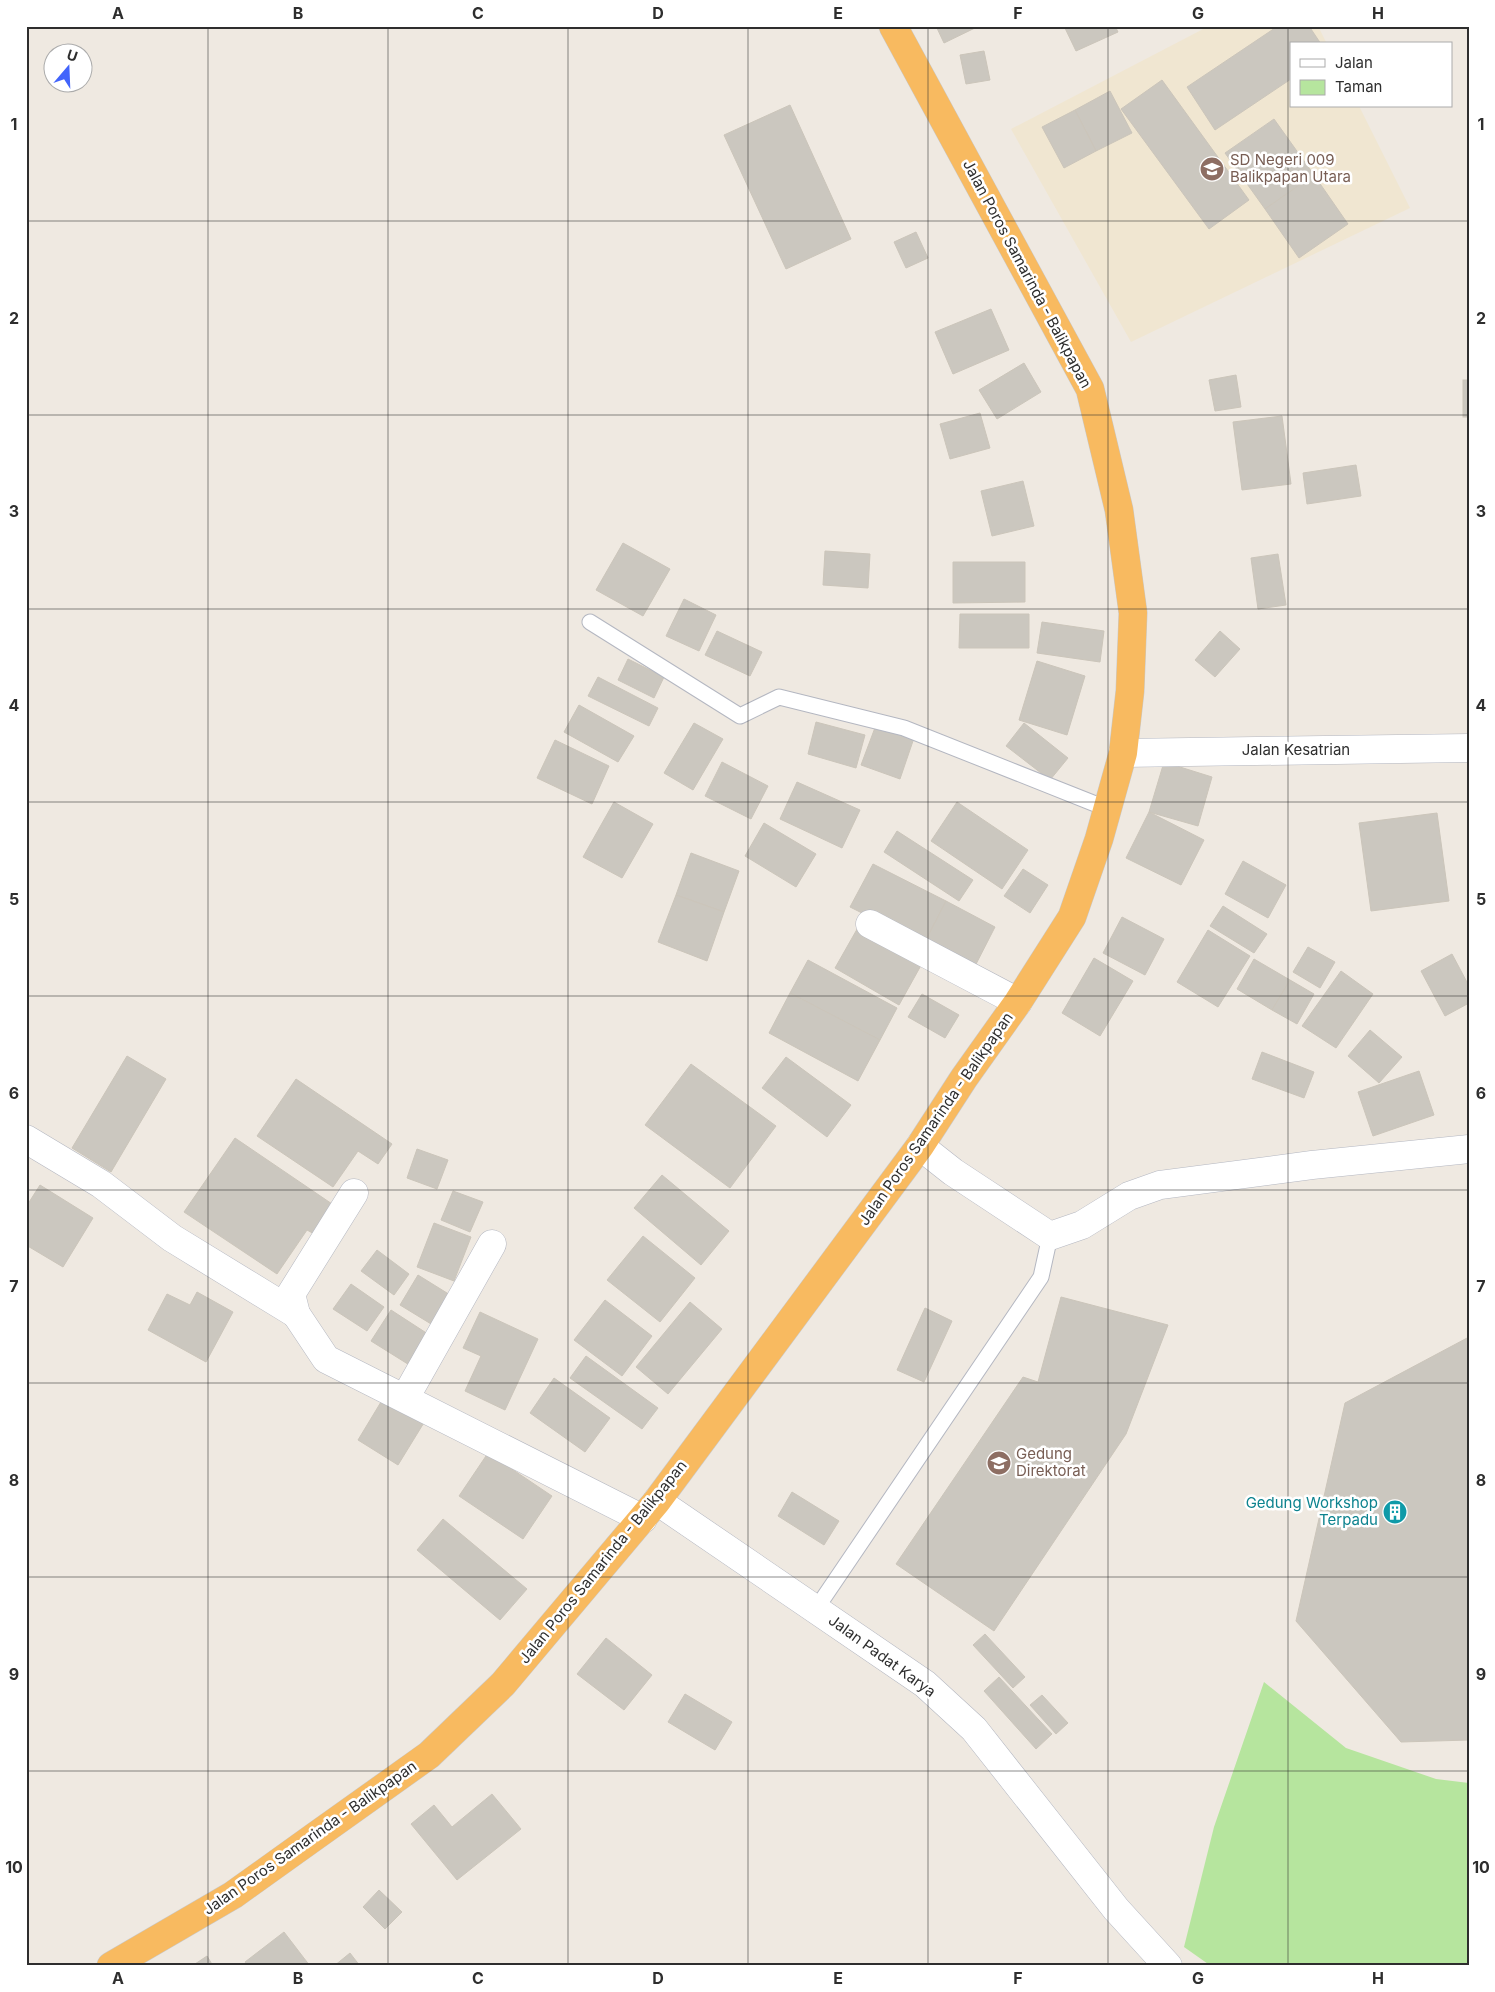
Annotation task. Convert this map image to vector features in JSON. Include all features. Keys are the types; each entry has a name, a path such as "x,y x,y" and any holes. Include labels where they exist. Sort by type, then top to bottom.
{"highway":[{"name":"Jalan Poros Samarinda - Balikpapan","path":"111,1966 233,1895 429,1754 502,1684 650,1510 920,1146 964,1078 1018,1002 1072,917 1099,839 1123,752 1130,691 1133,613 1119,510 1090,389 893,26"}],"street":[{"name":"Jalan Kesatrian","path":"1123,752 1469,748"},
{"path":"870,924 1018,1002"},
{"path":"26,1139 101,1184 172,1238 296,1314"},
{"path":"920,1146 953,1172 1050,1236 1082,1225 1129,1196 1160,1185 1312,1164 1469,1149"},
{"path":"296,1314 291,1294 354,1192"},
{"path":"405,1398 492,1244"},
{"name":"Jalan Padat Karya","path":"296,1314 326,1359 405,1398 650,1510 816,1609 925,1684 974,1729 1116,1909 1168,1966"}],"lane":[{"path":"590,622 740,716 779,697 904,728 1108,808"},
{"path":"816,1609 1041,1277 1050,1236"}],"shaded area":[{"name":"SD Negeri 009 Balikpapan Utara","path":"1209,26 1318,26 1326,42 1290,42 1290,108 1360,108 1410,208 1131,342 1011,129"}],"green space":[{"path":"1264,1682 1346,1748 1436,1779 1469,1783 1469,1966 1211,1966 1184,1947 1214,1827"}],"building":[{"path":"936,26 979,26 944,43"},
{"path":"1064,26 1115,26 1118,32 1076,51"},
{"path":"1278,26 1309,26 1320,42 1290,42 1290,80 1215,130 1187,87"},
{"path":"984,51 990,80 966,84 960,55"},
{"name":"SD Negeri 009 Balikpapan Utara","path":"1162,80 1249,200 1209,229 1121,109"},
{"path":"1110,91 1132,133 1096,151 1075,110"},
{"path":"790,105 851,239 786,269 724,135"},
{"path":"1075,110 1096,151 1064,168 1042,127"},
{"path":"1274,119 1314,175 1265,209 1225,153"},
{"path":"1314,175 1348,224 1299,258 1265,209"},
{"path":"916,232 928,258 906,268 894,242"},
{"path":"991,309 1009,350 953,374 935,332"},
{"path":"1024,363 1041,392 997,419 979,390"},
{"path":"1236,375 1241,407 1215,411 1209,380"},
{"path":"1463,380 1469,380 1469,417 1463,417"},
{"path":"980,413 990,448 950,459 940,424"},
{"path":"1282,416 1291,484 1242,490 1233,422"},
{"path":"1356,465 1361,496 1307,504 1303,473"},
{"path":"1023,481 1034,526 992,536 981,491"},
{"path":"623,543 670,569 643,616 596,590"},
{"path":"825,551 870,554 868,588 823,585"},
{"path":"1278,554 1286,605 1258,609 1251,558"},
{"path":"953,562 1025,562 1025,602 953,603"},
{"path":"684,599 716,615 699,651 666,636"},
{"path":"960,614 1029,614 1029,648 959,648"},
{"path":"1042,622 1104,631 1100,662 1037,653"},
{"path":"717,631 762,652 750,676 705,655"},
{"path":"1220,631 1240,649 1215,677 1195,660"},
{"path":"628,659 664,677 654,698 618,680"},
{"path":"1037,661 1085,676 1067,735 1019,720"},
{"path":"598,677 658,708 649,726 588,696"},
{"path":"579,705 634,736 618,762 564,732"},
{"path":"816,722 865,735 856,768 808,754"},
{"path":"694,723 723,739 693,790 664,773"},
{"path":"1024,723 1068,758 1050,780 1006,746"},
{"path":"876,725 914,738 900,779 861,765"},
{"path":"555,740 609,766 592,804 537,778"},
{"path":"722,762 768,786 751,819 705,796"},
{"path":"1164,762 1212,777 1198,826 1149,812"},
{"path":"797,782 860,810 842,848 780,819"},
{"path":"614,802 653,824 622,878 583,857"},
{"path":"957,802 1028,850 1002,889 931,841"},
{"path":"1149,812 1204,840 1181,885 1126,858"},
{"path":"1437,813 1449,901 1371,911 1359,823"},
{"path":"764,823 816,854 796,887 745,856"},
{"path":"897,831 973,880 959,901 884,852"},
{"path":"691,853 739,871 724,912 676,895"},
{"path":"1243,861 1286,885 1268,918 1225,894"},
{"path":"873,864 946,901 924,944 850,907"},
{"path":"1023,869 1048,885 1030,913 1004,896"},
{"path":"676,895 724,912 707,961 658,942"},
{"path":"946,901 995,927 973,970 924,944"},
{"path":"1223,906 1267,934 1254,953 1210,926"},
{"path":"1122,917 1164,939 1145,975 1103,953"},
{"path":"860,924 924,960 899,1005 835,968"},
{"path":"1208,930 1250,956 1218,1007 1177,982"},
{"path":"1308,947 1335,962 1320,988 1293,972"},
{"path":"1452,954 1469,986 1469,1003 1445,1016 1421,971"},
{"path":"1094,958 1133,981 1100,1036 1062,1013"},
{"path":"1254,959 1290,980 1272,1010 1237,989"},
{"path":"808,960 897,1008 880,1040 790,993"},
{"path":"1341,971 1373,994 1336,1048 1302,1026"},
{"path":"1290,980 1314,994 1297,1024 1272,1010"},
{"path":"790,993 880,1040 858,1081 769,1033"},
{"path":"922,994 959,1015 945,1038 908,1017"},
{"path":"1370,1030 1402,1057 1379,1083 1348,1056"},
{"path":"1262,1052 1314,1072 1304,1098 1252,1079"},
{"path":"127,1056 166,1079 111,1172 72,1148"},
{"path":"786,1057 851,1105 827,1137 762,1088"},
{"path":"691,1064 776,1126 730,1188 645,1125"},
{"path":"1419,1071 1434,1115 1373,1136 1358,1092"},
{"path":"296,1079 392,1144 378,1164 358,1151 333,1187 257,1136"},
{"path":"235,1138 338,1208 318,1236 307,1230 277,1274 184,1212"},
{"path":"417,1149 448,1160 437,1189 407,1178"},
{"path":"662,1175 729,1231 701,1265 634,1208"},
{"path":"40,1185 93,1218 63,1267 26,1245 26,1207"},
{"path":"453,1191 483,1202 470,1232 441,1220"},
{"path":"434,1223 471,1237 454,1281 417,1267"},
{"path":"643,1236 695,1278 660,1322 607,1280"},
{"path":"377,1250 409,1274 394,1295 361,1271"},
{"path":"418,1275 455,1298 436,1327 400,1305"},
{"path":"351,1284 384,1307 367,1331 333,1309"},
{"path":"197,1292 233,1312 206,1362 148,1330 167,1294 190,1305"},
{"path":"1061,1297 1168,1325 1126,1434 994,1631 896,1564 1023,1377 1038,1382"},
{"path":"605,1300 652,1336 622,1376 574,1340"},
{"path":"690,1302 722,1329 668,1394 636,1367"},
{"path":"925,1308 952,1321 924,1382 897,1370"},
{"path":"391,1310 431,1336 411,1366 371,1341"},
{"path":"480,1312 538,1339 505,1410 465,1391 481,1356 463,1348"},
{"name":"Gedung Workshop Terpadu","path":"1469,1337 1469,1740 1401,1742 1296,1621 1345,1403"},
{"path":"586,1356 658,1408 642,1429 570,1378"},
{"path":"554,1378 610,1418 585,1452 530,1413"},
{"path":"384,1397 425,1421 398,1465 358,1440"},
{"path":"488,1453 552,1496 523,1539 459,1496"},
{"path":"792,1492 839,1521 824,1545 778,1516"},
{"path":"443,1519 527,1589 500,1620 417,1550"},
{"path":"985,1634 1025,1677 1013,1688 973,1645"},
{"path":"606,1638 652,1675 624,1710 577,1674"},
{"path":"999,1677 1052,1734 1036,1749 984,1691"},
{"path":"685,1694 732,1722 715,1750 668,1722"},
{"path":"1042,1695 1068,1723 1056,1734 1030,1705"},
{"path":"492,1794 521,1829 457,1880 411,1824 434,1805 452,1827"},
{"path":"379,1890 402,1912 385,1929 363,1907"},
{"path":"284,1932 310,1966 248,1966 245,1962"},
{"path":"350,1953 360,1966 334,1966"},
{"path":"207,1956 213,1966 192,1966"}],"place":[{"name":"SD Negeri 009 Balikpapan Utara","path":"1212,169"},
{"name":"Gedung Direktorat","path":"999,1463"},
{"name":"Gedung Workshop Terpadu","path":"1395,1512"}]}
